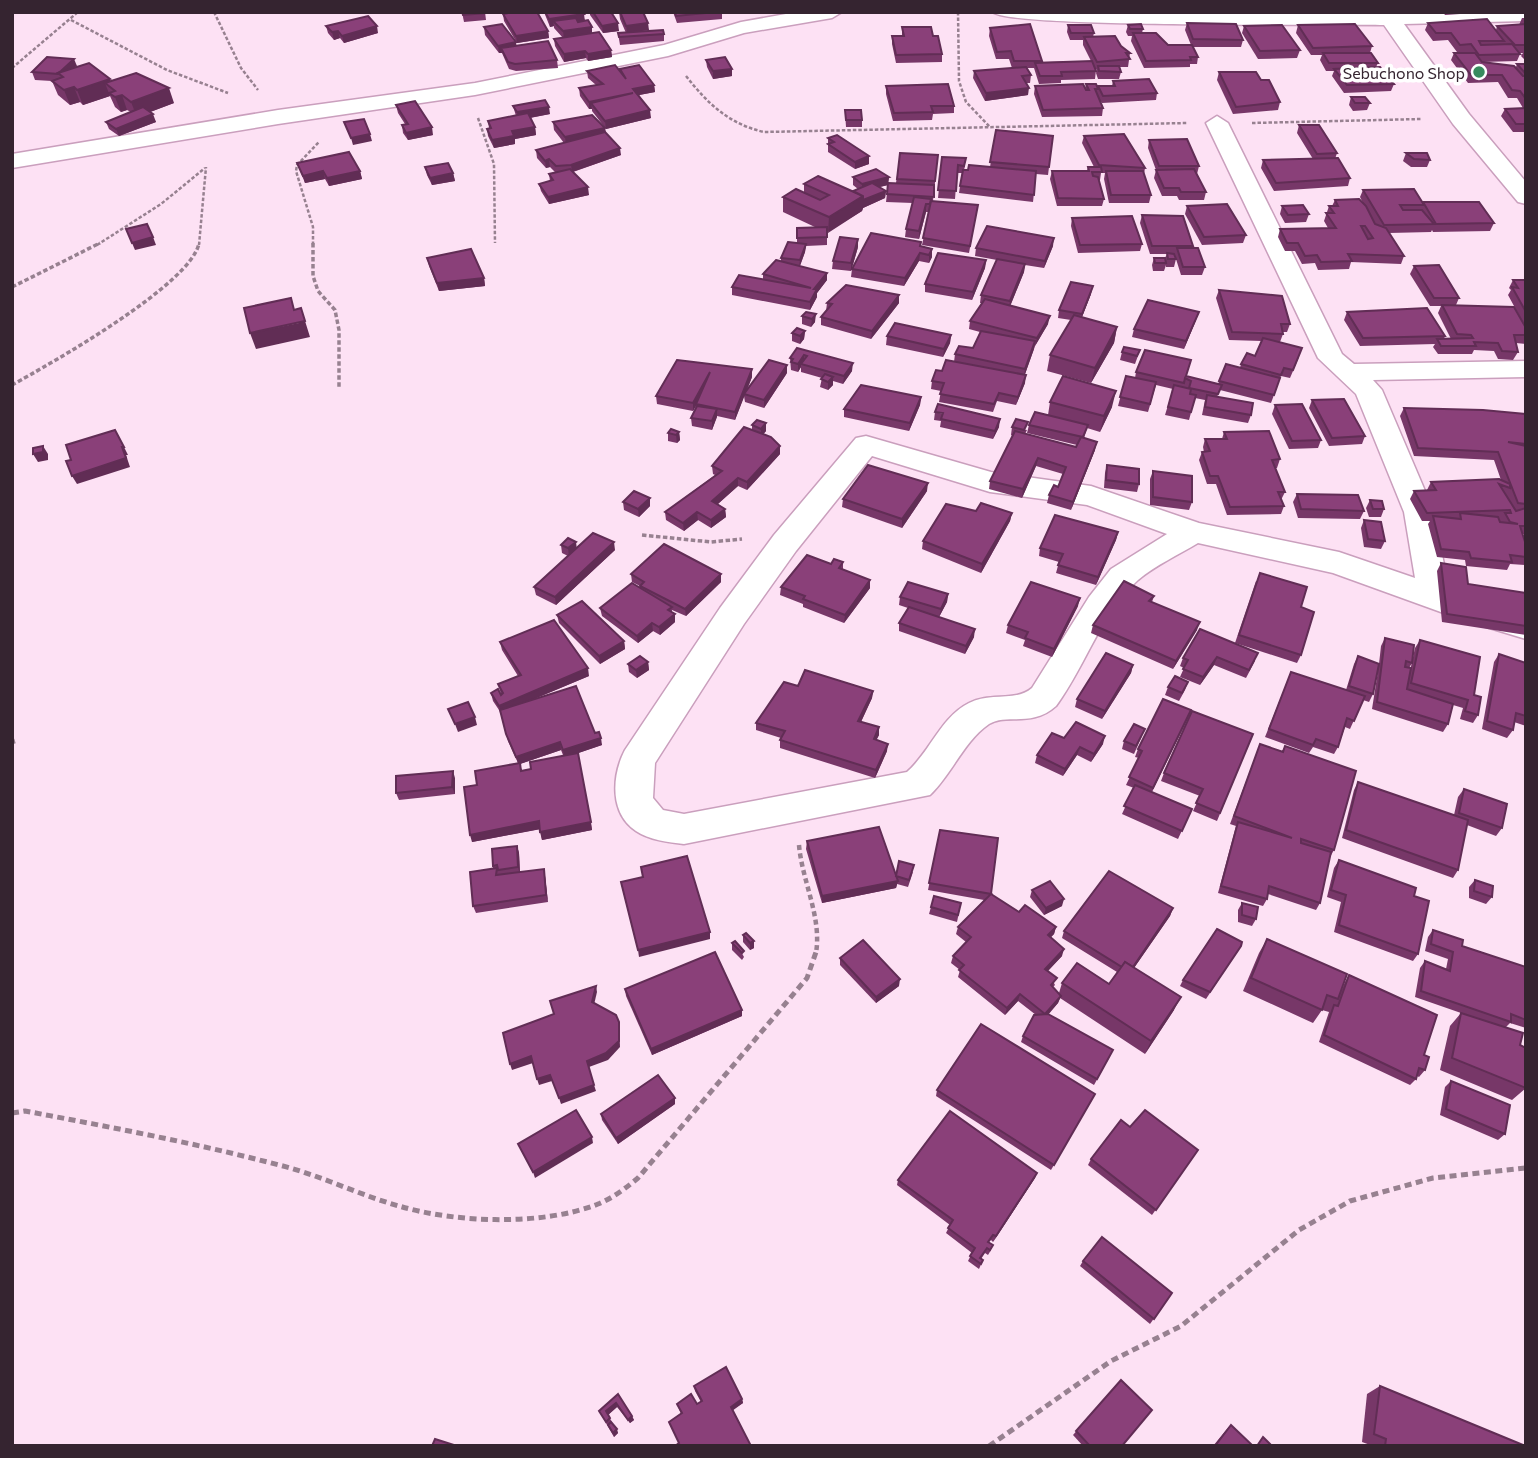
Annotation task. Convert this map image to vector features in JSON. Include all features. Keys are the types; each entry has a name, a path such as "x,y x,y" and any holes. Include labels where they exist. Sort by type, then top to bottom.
{"street":[{"path":"12,160 223,126 273,110 339,109 475,89 668,50 741,28 832,12"},
{"path":"1003,12 1062,16 1526,15"},
{"path":"1387,16 1461,119 1526,197"},
{"path":"1217,123 1331,358 1368,390 1419,512 1434,596"},
{"path":"1348,372 1526,369"},
{"path":"1194,532 1123,575 1087,625 1043,698 1035,705 989,709 978,713 965,725 932,772 917,785 798,805 684,829 646,818 632,786 638,760 732,616 785,543 866,445 990,482 1091,496 1149,513 1194,532 1339,563 1526,627"}],"path":[{"path":"12,68 78,12"},
{"path":"214,12 241,68 273,110"},
{"path":"958,12 959,80 966,102 991,127"},
{"path":"71,20 199,85 273,110"},
{"path":"668,50 714,111 747,129 764,132 1461,119"},
{"path":"475,89 478,130 492,150 496,178 495,243"},
{"path":"339,109 326,135 297,165 296,172 313,227 313,276 318,291 335,310 339,330 339,388"},
{"path":"12,385 61,358 174,281 199,248 206,167 223,126"},
{"path":"12,287 102,243 144,217 206,167"},
{"path":"642,536 711,542 741,539 785,543"},
{"path":"12,1113 25,1111 116,1128 284,1166 413,1210 464,1216 537,1215 592,1207 614,1197 664,1150 807,978 817,959 820,942 816,918 799,870 798,805"},
{"path":"989,1446 1111,1361 1181,1326 1299,1230 1350,1201 1433,1178 1526,1168"}],"building":[{"path":"462,12 485,12 485,13 463,15"},
{"path":"537,12 548,31 516,36 503,14"},
{"path":"545,12 582,12 584,14 549,19"},
{"path":"593,12 611,12 618,23 602,26"},
{"path":"620,12 643,12 648,23 626,26"},
{"path":"675,12 716,12 676,16"},
{"path":"368,16 377,26 342,36 338,31 332,32 326,26"},
{"path":"576,18 578,22 588,20 592,27 563,31 553,21"},
{"path":"1487,19 1504,41 1479,41 1481,45 1512,44 1520,54 1479,55 1471,44 1460,45 1451,33 1436,33 1428,23"},
{"path":"1187,23 1236,24 1243,40 1193,39"},
{"path":"502,24 516,42 498,46 484,27"},
{"path":"1030,24 1042,61 1014,61 1011,51 997,52 990,28"},
{"path":"1141,24 1143,29 1130,29 1128,25"},
{"path":"1355,24 1372,46 1313,48 1298,25"},
{"path":"1526,24 1526,45 1515,45 1497,26"},
{"path":"1068,25 1091,25 1094,33 1071,33"},
{"path":"1282,25 1300,50 1260,51 1244,26"},
{"path":"902,27 931,27 933,36 938,36 942,54 896,55 892,36 904,36"},
{"path":"663,30 664,34 619,37 618,33"},
{"path":"599,32 611,50 564,54 554,39"},
{"path":"1133,33 1156,33 1168,45 1192,45 1198,57 1190,57 1191,60 1146,61"},
{"path":"1115,36 1121,46 1130,53 1126,53 1130,59 1097,62 1084,37"},
{"path":"548,41 557,60 515,64 508,62 501,48"},
{"path":"1323,53 1371,53 1378,63 1329,63"},
{"path":"1454,53 1475,53 1482,62 1514,66 1526,76 1526,99 1520,91 1512,90 1502,75 1471,75"},
{"path":"47,57 74,59 59,74 32,72"},
{"path":"725,57 732,69 713,71 706,60"},
{"path":"1092,61 1096,71 1061,72 1062,76 1040,76 1035,63"},
{"path":"89,63 110,79 77,90 74,87 64,90 52,81 63,77 58,73"},
{"path":"1517,64 1526,64 1526,74"},
{"path":"615,65 626,79 620,69 639,65 654,85 633,89 650,110 605,121 591,103 633,93 589,102 579,88 603,84 587,71"},
{"path":"1098,66 1119,66 1121,72 1099,71"},
{"path":"1026,67 1031,75 1022,76 1029,88 986,93 974,71"},
{"path":"1380,67 1394,84 1347,85 1334,69"},
{"path":"1219,72 1256,72 1261,80 1269,80 1280,102 1236,107"},
{"path":"136,73 169,88 131,102 122,95 115,97 109,93 115,91 105,83"},
{"path":"1149,79 1157,93 1103,96 1098,86 1115,86 1113,81"},
{"path":"948,84 954,106 931,106 933,112 894,113 886,86"},
{"path":"1083,84 1086,90 1089,90 1086,84 1096,84 1098,89 1095,89 1103,108 1043,110 1035,86"},
{"path":"1351,97 1365,97 1370,103 1355,103"},
{"path":"545,100 549,107 517,112 513,106"},
{"path":"415,101 432,127 406,133 402,125 408,124 396,105"},
{"path":"143,107 153,114 116,129 106,122"},
{"path":"1526,108 1526,124 1516,124 1505,109"},
{"path":"845,110 861,110 862,120 846,120"},
{"path":"528,113 535,127 512,131 514,136 492,140 487,129 491,128 488,121"},
{"path":"592,115 605,128 565,137 553,122"},
{"path":"364,119 370,134 351,138 344,122"},
{"path":"1299,125 1319,125 1337,153 1317,154"},
{"path":"996,130 1053,136 1049,167 990,162"},
{"path":"605,132 620,148 571,165 556,166 549,159 545,161 536,150"},
{"path":"1124,134 1145,168 1099,165 1084,136"},
{"path":"837,135 869,156 855,162 828,144 834,142 828,138"},
{"path":"1187,139 1199,166 1159,166 1149,140"},
{"path":"349,152 360,171 327,178 323,171 303,176 297,163"},
{"path":"900,153 938,155 935,181 897,179"},
{"path":"1406,153 1427,153 1430,160 1414,159"},
{"path":"942,157 966,158 964,166 958,165 956,191 938,190"},
{"path":"1338,158 1350,178 1276,183 1263,160"},
{"path":"448,163 453,173 430,178 425,167"},
{"path":"969,165 1036,171 1034,195 960,186 963,170 968,170"},
{"path":"1088,167 1101,167 1102,172 1092,172 1093,176 1098,177 1104,199 1058,198 1052,171 1089,171"},
{"path":"570,169 588,187 548,197 539,184 553,180 549,174"},
{"path":"876,169 889,177 862,184 853,177"},
{"path":"1194,169 1206,192 1181,192 1179,188 1164,188 1156,170"},
{"path":"1106,171 1143,171 1151,195 1111,195"},
{"path":"818,176 863,196 829,217 783,197 796,189 820,200 829,195 804,184"},
{"path":"872,183 886,191 863,200 863,196 853,191"},
{"path":"888,183 934,185 934,197 887,194"},
{"path":"1414,189 1424,205 1400,205 1403,210 1422,210 1434,224 1384,225 1363,190"},
{"path":"914,197 931,199 930,204 926,204 919,231 906,229"},
{"path":"1359,199 1366,206 1375,224 1386,228 1404,256 1348,254 1352,261 1321,262 1317,255 1305,256 1298,243 1287,243 1280,229 1336,228 1326,213 1334,213 1329,206 1338,206 1335,200","holes":["1361,226 1365,226 1373,238 1368,239"]},
{"path":"931,201 978,205 970,246 923,238"},
{"path":"1423,202 1479,202 1494,223 1436,224"},
{"path":"1227,204 1246,235 1204,237 1187,206"},
{"path":"1303,205 1309,214 1288,215 1282,206"},
{"path":"1142,215 1183,216 1193,246 1152,246"},
{"path":"1132,216 1142,244 1080,245 1072,218"},
{"path":"147,224 153,237 132,243 126,229"},
{"path":"987,226 1054,238 1045,261 976,248"},
{"path":"827,227 827,237 797,238 797,228"},
{"path":"871,233 921,242 920,246 932,249 929,255 920,253 905,278 852,269"},
{"path":"840,237 858,239 851,263 833,261"},
{"path":"788,242 806,244 800,260 781,258"},
{"path":"1177,248 1198,248 1205,267 1183,267"},
{"path":"471,249 484,278 437,283 427,258"},
{"path":"938,253 986,260 973,292 925,284"},
{"path":"1167,253 1174,254 1176,259 1168,259"},
{"path":"1154,258 1165,258 1166,263 1155,263"},
{"path":"997,259 1025,264 1010,301 981,295"},
{"path":"776,260 827,273 814,289 817,289 810,302 732,287 739,275 811,288 763,274"},
{"path":"1439,265 1459,298 1434,298 1414,266"},
{"path":"1513,280 1526,280 1526,312 1512,287 1518,288"},
{"path":"1071,282 1093,286 1082,314 1059,310"},
{"path":"846,285 899,295 872,331 821,317 832,304 827,303"},
{"path":"1219,290 1282,296 1290,324 1281,324 1283,334 1232,332"},
{"path":"291,298 294,310 301,308 305,321 250,333 244,308"},
{"path":"985,299 1050,316 1037,338 970,321"},
{"path":"1148,300 1199,312 1186,341 1134,329"},
{"path":"1442,305 1514,307 1526,328 1526,335 1514,335 1518,352 1502,351 1498,343 1474,342 1476,346 1441,346 1437,339 1473,338 1471,335 1457,334"},
{"path":"1427,308 1445,336 1363,338 1347,312"},
{"path":"806,312 816,314 812,319 802,316"},
{"path":"1074,315 1117,327 1095,368 1050,355"},
{"path":"895,323 951,335 944,349 887,336"},
{"path":"797,328 805,331 800,336 792,333"},
{"path":"981,331 1035,341 1025,369 955,354 959,346 973,348"},
{"path":"1263,338 1302,348 1293,370 1284,368 1281,375 1241,364 1247,353 1255,356"},
{"path":"1124,347 1140,350 1137,356 1122,352"},
{"path":"797,348 853,363 844,376 801,364 807,356 804,355 798,364 791,362 793,359 790,358"},
{"path":"1145,350 1191,360 1186,376 1222,385 1218,394 1189,388 1191,381 1185,378 1184,383 1136,372"},
{"path":"677,360 752,369 735,412 696,404 710,372 693,403 656,396"},
{"path":"769,360 787,365 764,400 744,394"},
{"path":"946,360 1026,375 1018,397 999,393 994,404 940,394 944,383 932,381 936,370 942,371"},
{"path":"1226,364 1280,378 1274,395 1219,381"},
{"path":"825,374 833,377 828,382 821,379"},
{"path":"1063,376 1116,391 1104,416 1050,402"},
{"path":"1126,376 1156,382 1150,404 1120,397"},
{"path":"861,385 921,397 910,423 844,409"},
{"path":"1174,385 1191,389 1190,394 1196,395 1191,412 1168,407"},
{"path":"1207,395 1253,403 1251,415 1205,407"},
{"path":"1344,399 1365,436 1332,438 1312,400"},
{"path":"938,404 1000,419 995,431 941,419 943,413 935,412"},
{"path":"1302,404 1321,440 1292,441 1275,405"},
{"path":"697,406 717,409 712,421 691,418"},
{"path":"1404,408 1526,414 1526,444 1508,442 1526,446 1526,504 1518,503 1498,452 1418,448"},
{"path":"1035,412 1088,425 1083,437 1029,425"},
{"path":"1016,419 1028,422 1024,430 1012,427"},
{"path":"757,420 766,423 761,429 752,425"},
{"path":"744,427 771,437 780,446 747,482 738,478 712,501 725,509 711,520 697,512 683,523 665,512 722,471 712,466"},
{"path":"671,429 679,432 676,435 668,433"},
{"path":"115,430 124,447 126,458 72,476 66,461 71,460 66,445"},
{"path":"1015,431 1076,447 1081,437 1097,442 1073,502 1049,495 1054,485 1058,487 1066,467 1038,458 1023,489 990,481"},
{"path":"1269,431 1280,459 1272,460 1285,492 1278,492 1284,506 1230,507 1218,476 1210,476 1202,452 1210,451 1205,439 1227,439 1224,432"},
{"path":"43,446 43,452 33,454 33,448"},
{"path":"868,465 928,483 902,519 843,499"},
{"path":"1107,465 1139,469 1139,484 1106,480"},
{"path":"1153,471 1192,476 1192,502 1153,497"},
{"path":"1499,479 1510,484 1510,488 1499,484 1516,511 1526,508 1526,526 1520,526 1526,545 1526,557 1510,555 1512,562 1471,558 1469,552 1441,549 1433,516 1461,519 1460,513 1498,517 1500,522 1518,524 1510,522 1505,513 1511,513 1510,510 1427,513 1414,491 1436,490 1431,482"},
{"path":"634,491 650,498 638,509 623,502"},
{"path":"1297,494 1358,495 1364,511 1301,509"},
{"path":"1370,500 1382,501 1384,509 1373,509"},
{"path":"981,503 1012,513 982,564 923,541 946,504 976,511"},
{"path":"1055,515 1118,532 1098,577 1058,565 1063,554 1040,548"},
{"path":"1364,520 1381,522 1385,541 1368,539"},
{"path":"593,533 614,542 555,597 534,587"},
{"path":"568,538 576,542 568,548 561,545"},
{"path":"664,544 721,574 685,609 640,586 644,582 631,574"},
{"path":"807,555 831,564 834,559 843,562 839,568 870,580 845,615 803,599 805,596 781,587"},
{"path":"1441,563 1466,567 1468,584 1526,593 1526,626 1447,614"},
{"path":"1260,573 1307,587 1301,607 1314,612 1301,655 1239,635"},
{"path":"1124,581 1154,596 1149,601 1200,622 1176,661 1093,625"},
{"path":"908,582 948,594 941,609 900,597"},
{"path":"1031,582 1080,598 1054,649 1025,638 1028,632 1008,625"},
{"path":"632,583 672,607 668,610 675,614 659,627 652,623 637,636 600,608"},
{"path":"582,601 624,641 599,656 557,615"},
{"path":"909,607 975,629 966,646 899,623"},
{"path":"554,620 588,668 499,706 491,693 498,689 501,695 503,693 498,684 521,675 500,642"},
{"path":"1200,629 1258,653 1249,670 1217,657 1203,677 1183,669 1188,660 1183,658"},
{"path":"1385,638 1414,645 1412,663 1406,661 1405,667 1411,668 1407,689 1453,704 1448,724 1377,702"},
{"path":"1420,640 1480,657 1474,695 1481,697 1478,715 1465,711 1468,700 1411,683"},
{"path":"1106,653 1133,665 1105,711 1077,699"},
{"path":"1499,654 1526,663 1526,716 1516,713 1513,730 1487,721"},
{"path":"640,656 648,662 636,670 628,664"},
{"path":"1358,656 1379,664 1373,694 1349,686"},
{"path":"805,670 873,691 858,721 879,727 874,739 888,744 876,770 780,740 785,731 756,723 784,682 798,686"},
{"path":"1291,672 1365,696 1354,721 1347,718 1338,747 1316,739 1313,745 1269,729"},
{"path":"1175,676 1188,682 1182,693 1168,687"},
{"path":"576,686 595,733 599,732 601,738 563,750 560,742 516,757 500,710"},
{"path":"1163,699 1191,710 1153,788 1129,777 1142,751 1138,749"},
{"path":"468,702 475,717 455,724 448,709"},
{"path":"1192,711 1253,734 1220,813 1196,803 1203,789 1164,773"},
{"path":"1076,722 1105,736 1094,754 1080,747 1065,769 1037,755 1052,733 1064,738"},
{"path":"1134,724 1145,729 1136,746 1124,741"},
{"path":"1260,744 1283,752 1285,746 1356,771 1334,850 1301,839 1301,843 1331,852 1320,903 1269,886 1267,899 1221,886 1238,822 1292,838 1234,816"},
{"path":"578,753 591,822 540,832 539,821 470,835 464,787 477,785 475,771 520,763 521,771 531,769 530,762"},
{"path":"453,771 452,787 396,793 396,776"},
{"path":"1358,782 1468,820 1458,870 1346,830"},
{"path":"1135,785 1192,809 1182,831 1124,806"},
{"path":"1464,789 1507,804 1502,828 1459,813"},
{"path":"879,827 898,881 822,896 807,841"},
{"path":"940,830 998,838 991,894 929,883"},
{"path":"517,846 518,867 498,870 497,865 493,866 492,849"},
{"path":"687,856 710,932 638,950 621,882 643,877 641,867"},
{"path":"1339,860 1416,888 1414,896 1429,901 1418,954 1339,925 1346,895 1331,890"},
{"path":"899,861 914,865 909,880 896,876"},
{"path":"497,868 496,875 544,869 546,895 473,906 470,872"},
{"path":"1109,871 1173,908 1133,967 1125,962 1122,967 1064,931"},
{"path":"1475,880 1493,886 1492,897 1474,891"},
{"path":"1050,881 1064,899 1046,908 1032,890"},
{"path":"991,894 1019,912 1025,905 1056,927 1048,935 1064,949 1045,969 1057,978 1051,985 1061,996 1045,1014 1020,994 1007,1008 959,970 964,965 953,956 971,937 958,927"},
{"path":"934,896 961,903 958,915 931,907"},
{"path":"1242,903 1258,907 1256,919 1242,915"},
{"path":"1217,929 1242,942 1210,992 1183,980"},
{"path":"1433,930 1463,940 1462,946 1526,967 1526,1020 1511,1014 1511,1022 1421,991 1425,961 1450,971 1453,952 1431,944"},
{"path":"746,933 754,941 750,943 743,935"},
{"path":"1267,939 1347,974 1338,999 1327,995 1322,1010 1251,978"},
{"path":"863,940 900,979 876,997 840,958"},
{"path":"735,941 744,951 742,953 732,943"},
{"path":"715,952 742,1010 651,1049 625,989"},
{"path":"1125,962 1181,997 1151,1041 1062,983 1077,963 1109,984"},
{"path":"1349,975 1437,1015 1424,1055 1429,1057 1425,1070 1419,1068 1416,1079 1324,1035 1334,1005 1338,1006"},
{"path":"596,986 592,1002 616,1015 619,1022 619,1041 606,1053 587,1061 594,1085 559,1098 550,1075 537,1079 531,1056 510,1064 503,1033 554,1014 550,1001"},
{"path":"1461,1013 1523,1033 1520,1045 1526,1048 1526,1088 1452,1058"},
{"path":"1048,1014 1113,1050 1097,1079 1023,1036 1034,1015"},
{"path":"981,1024 1095,1094 1054,1165 937,1090"},
{"path":"658,1075 675,1098 616,1138 601,1114"},
{"path":"1451,1081 1510,1105 1505,1134 1446,1109"},
{"path":"576,1110 592,1137 533,1172 518,1144"},
{"path":"1145,1110 1198,1150 1156,1210 1091,1159 1121,1120 1130,1127"},
{"path":"950,1111 1037,1173 996,1236 993,1235 988,1242 993,1245 990,1250 987,1248 980,1258 983,1260 981,1264 970,1256 975,1248 948,1228 953,1220 898,1180"},
{"path":"1102,1237 1172,1293 1154,1319 1083,1261"},
{"path":"726,1367 742,1399 731,1407 751,1446 675,1446 679,1443 669,1422 682,1413 677,1404 691,1394 697,1404 702,1401 694,1386"},
{"path":"1121,1380 1152,1410 1122,1446 1090,1446 1076,1431"},
{"path":"1380,1386 1523,1446 1385,1446 1386,1439 1374,1434"},
{"path":"618,1394 632,1416 628,1420 616,1403 606,1411 610,1418 606,1422 599,1411"},
{"path":"611,1422 617,1429 613,1433 608,1425"},
{"path":"1231,1425 1253,1446 1215,1446"},
{"path":"1263,1437 1272,1446 1257,1446"},
{"path":"435,1439 457,1446 432,1446"}],"place":[{"name":"Sebuchono Shop","path":"1479,72"}]}
